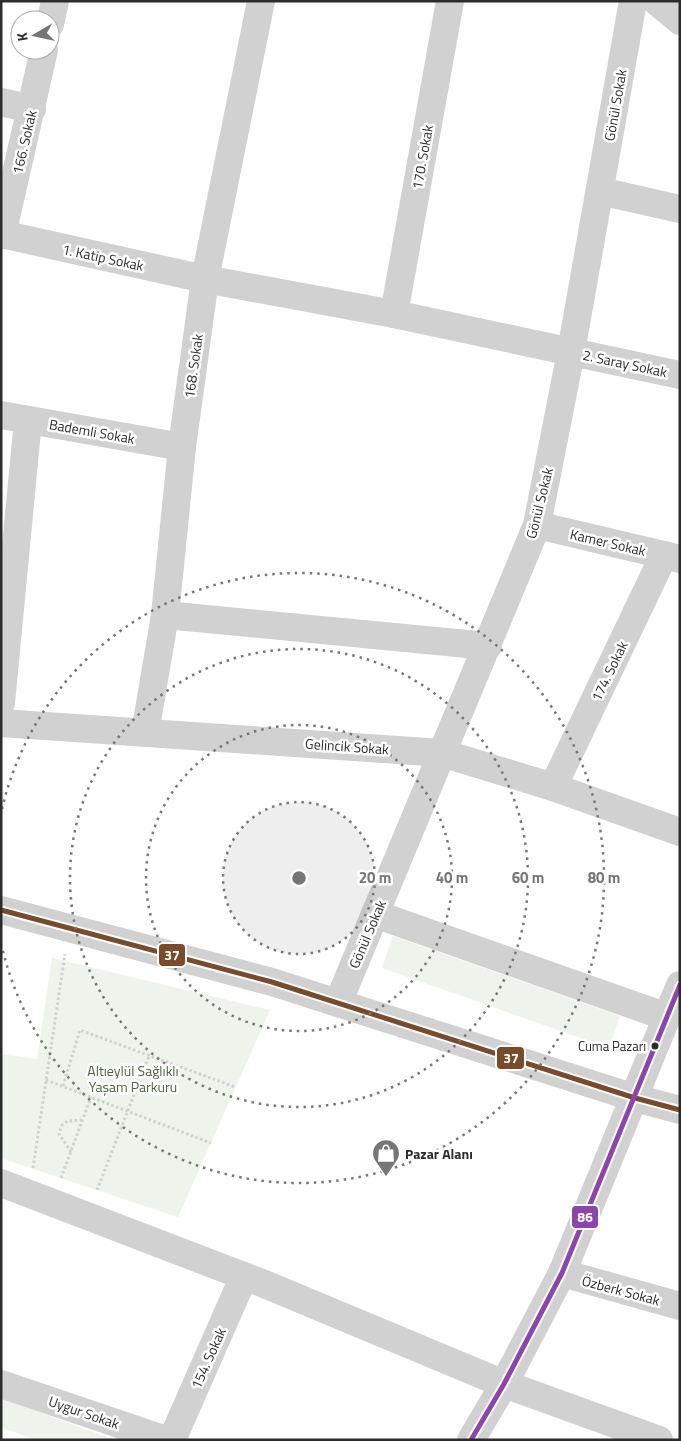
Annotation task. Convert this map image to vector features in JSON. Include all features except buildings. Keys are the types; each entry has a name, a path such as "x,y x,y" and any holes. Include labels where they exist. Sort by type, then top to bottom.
{"street":[{"name":"168. Sokak","path":"145,733 164,615 182,447 205,279 261,1"},
{"name":"170. Sokak","path":"394,314 450,1"},
{"name":"Gönül Sokak","path":"338,1003 537,525 571,352 633,1"},
{"path":"656,1 680,21"},
{"name":"166. Sokak","path":"2,234 42,60"},
{"path":"1,102 32,109"},
{"path":"600,191 680,209"},
{"name":"1. Katip Sokak","path":"2,234 205,279 394,314"},
{"name":"2. Saray Sokak","path":"394,314 680,375"},
{"name":"Bademli Sokak","path":"1,415 182,447"},
{"path":"1,702 28,420"},
{"name":"Kamer Sokak","path":"537,525 672,557"},
{"name":"174. Sokak","path":"553,787 672,557"},
{"path":"164,615 488,646"},
{"name":"Gelincik Sokak","path":"1,724 442,753 553,787 680,832"},
{"path":"1,910 272,982 635,1098 680,1110"},
{"path":"375,914 667,1017"},
{"path":"471,1440 504,1384 562,1273 680,985"},
{"path":"1,1183 244,1276 504,1384 659,1440"},
{"name":"Özberk Sokak","path":"562,1273 680,1306"},
{"name":"154. Sokak","path":"172,1440 244,1276"},
{"name":"Uygur Sokak","path":"1,1384 166,1440"}],"path":[{"path":"33,1168 63,960 72,929"},
{"path":"63,1086 80,1030 235,1087"},
{"path":"97,1190 150,1056"},
{"path":"46,1080 211,1143"},
{"path":"61,1178 91,1097"},
{"path":"71,1152 59,1134 62,1125 82,1120"}],"green space":[{"path":"393,936 620,1016 609,1048 382,968"},
{"name":"Altıeylül Sağlıklı Yaşam Parkuru","path":"52,958 270,1010 178,1217 7,1160 1,1156 1,1054 37,1059"},
{"path":"1,1398 115,1440 36,1440 1,1427"}],"transit line":[{"name":"37","path":"1,910 272,982 635,1098 680,1110"},
{"name":"86","path":"471,1440 504,1384 562,1273 680,985"}],"place":[{"name":"Cuma Pazarı","path":"655,1046"},
{"name":"Pazar Alanı","path":"386,1177"}]}
